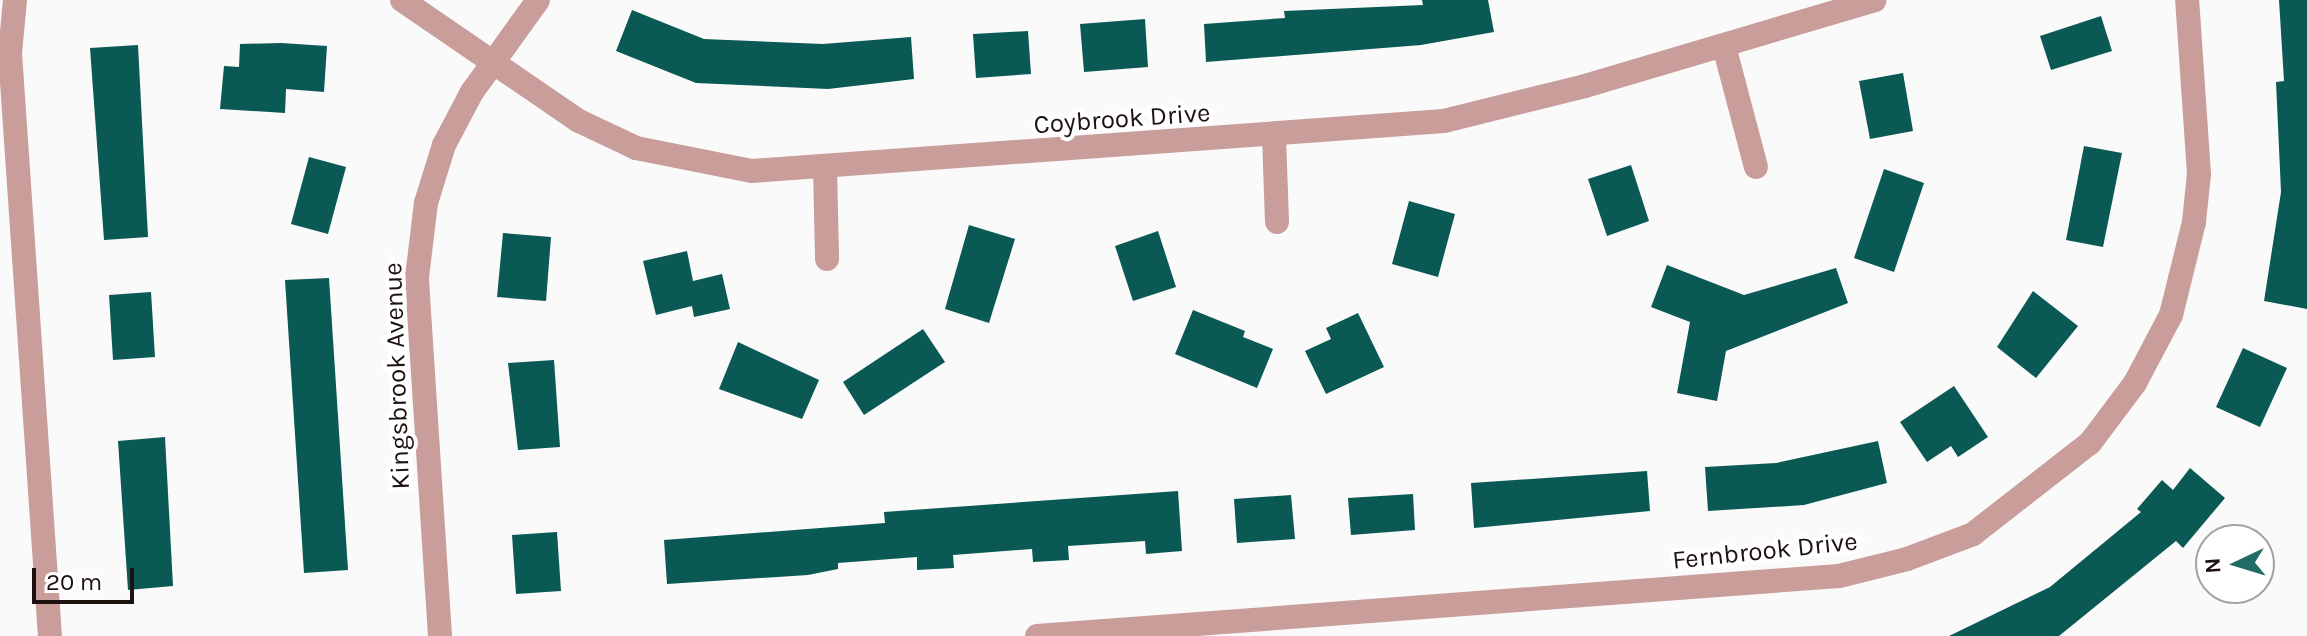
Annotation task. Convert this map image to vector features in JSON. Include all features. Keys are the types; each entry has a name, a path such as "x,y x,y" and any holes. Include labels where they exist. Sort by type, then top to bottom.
{"street":[{"path":"15,0 10,53 50,636"},
{"name":"Coybrook Drive","path":"402,0 579,121 636,148 752,171 1274,136 1444,121 1724,46 1875,0"},
{"name":"Kingsbrook Avenue","path":"440,636 417,277 426,203 444,145 494,62 538,0"},
{"name":"Fernbrook Drive","path":"1037,636 1839,576 1907,559 1973,534 2090,443 2135,383 2171,315 2194,222 2199,174 2187,0"},
{"path":"1724,46 1756,167"},
{"path":"1274,136 1277,222"},
{"path":"825,168 827,259"}],"building":[{"path":"1422,0 1488,0 1494,32 1421,45 1206,62 1204,24 1285,18 1284,11 1423,5"},
{"path":"2279,0 2307,0 2307,309 2264,301 2281,192 2276,82 2284,81"},
{"path":"632,10 704,39 823,44 911,37 914,79 828,89 696,83 616,51"},
{"path":"2101,16 2112,51 2051,70 2040,36"},
{"path":"1145,19 1148,67 1084,72 1080,24"},
{"path":"1028,31 1031,74 976,78 973,34"},
{"path":"240,44 327,46 324,92 286,89 285,113 220,109 224,66 239,67"},
{"path":"138,45 148,237 104,240 90,48"},
{"path":"1903,73 1913,131 1870,139 1859,81"},
{"path":"2084,146 2122,153 2103,247 2066,240"},
{"path":"309,157 346,167 328,234 291,224"},
{"path":"1631,165 1649,221 1607,236 1588,179"},
{"path":"1884,169 1924,183 1894,272 1854,258"},
{"path":"1409,201 1455,214 1438,277 1392,264"},
{"path":"969,225 1015,239 989,323 945,309"},
{"path":"1158,231 1176,287 1133,301 1115,246"},
{"path":"503,233 551,237 546,301 497,297"},
{"path":"687,251 693,281 722,274 730,309 694,317 692,306 656,315 643,261"},
{"path":"1667,265 1744,295 1836,268 1848,303 1726,351 1717,401 1677,393 1690,322 1651,307"},
{"path":"329,278 348,570 304,573 285,280"},
{"path":"2033,291 2078,326 2036,378 1997,347"},
{"path":"151,292 155,357 113,360 109,295"},
{"path":"1193,310 1245,331 1243,337 1273,349 1257,388 1175,354"},
{"path":"1358,313 1384,367 1326,394 1305,351 1331,339 1326,328"},
{"path":"923,329 945,362 864,415 843,382"},
{"path":"738,342 819,380 802,419 719,389"},
{"path":"2243,348 2287,368 2260,427 2216,407"},
{"path":"554,360 560,447 518,450 508,363"},
{"path":"1954,386 1988,437 1958,457 1951,446 1927,462 1900,422"},
{"path":"165,437 173,586 128,590 118,441"},
{"path":"1878,441 1887,483 1804,505 1708,511 1705,467 1776,463"},
{"path":"2190,468 2225,498 2203,524 2195,524 2195,534 2183,548 2176,541 2059,636 1949,636 2050,587 2141,512 2137,509 2162,480 2173,490"},
{"path":"1647,471 1650,511 1474,528 1471,483"},
{"path":"1178,491 1182,551 1146,554 1145,541 1068,546 1069,560 1033,562 1032,549 953,555 954,568 917,570 917,557 838,563 838,569 808,575 667,584 664,540 885,523 884,512"},
{"path":"1413,494 1415,530 1351,535 1348,498"},
{"path":"1291,495 1295,539 1237,543 1234,499"},
{"path":"557,532 561,591 516,594 512,535"}]}
